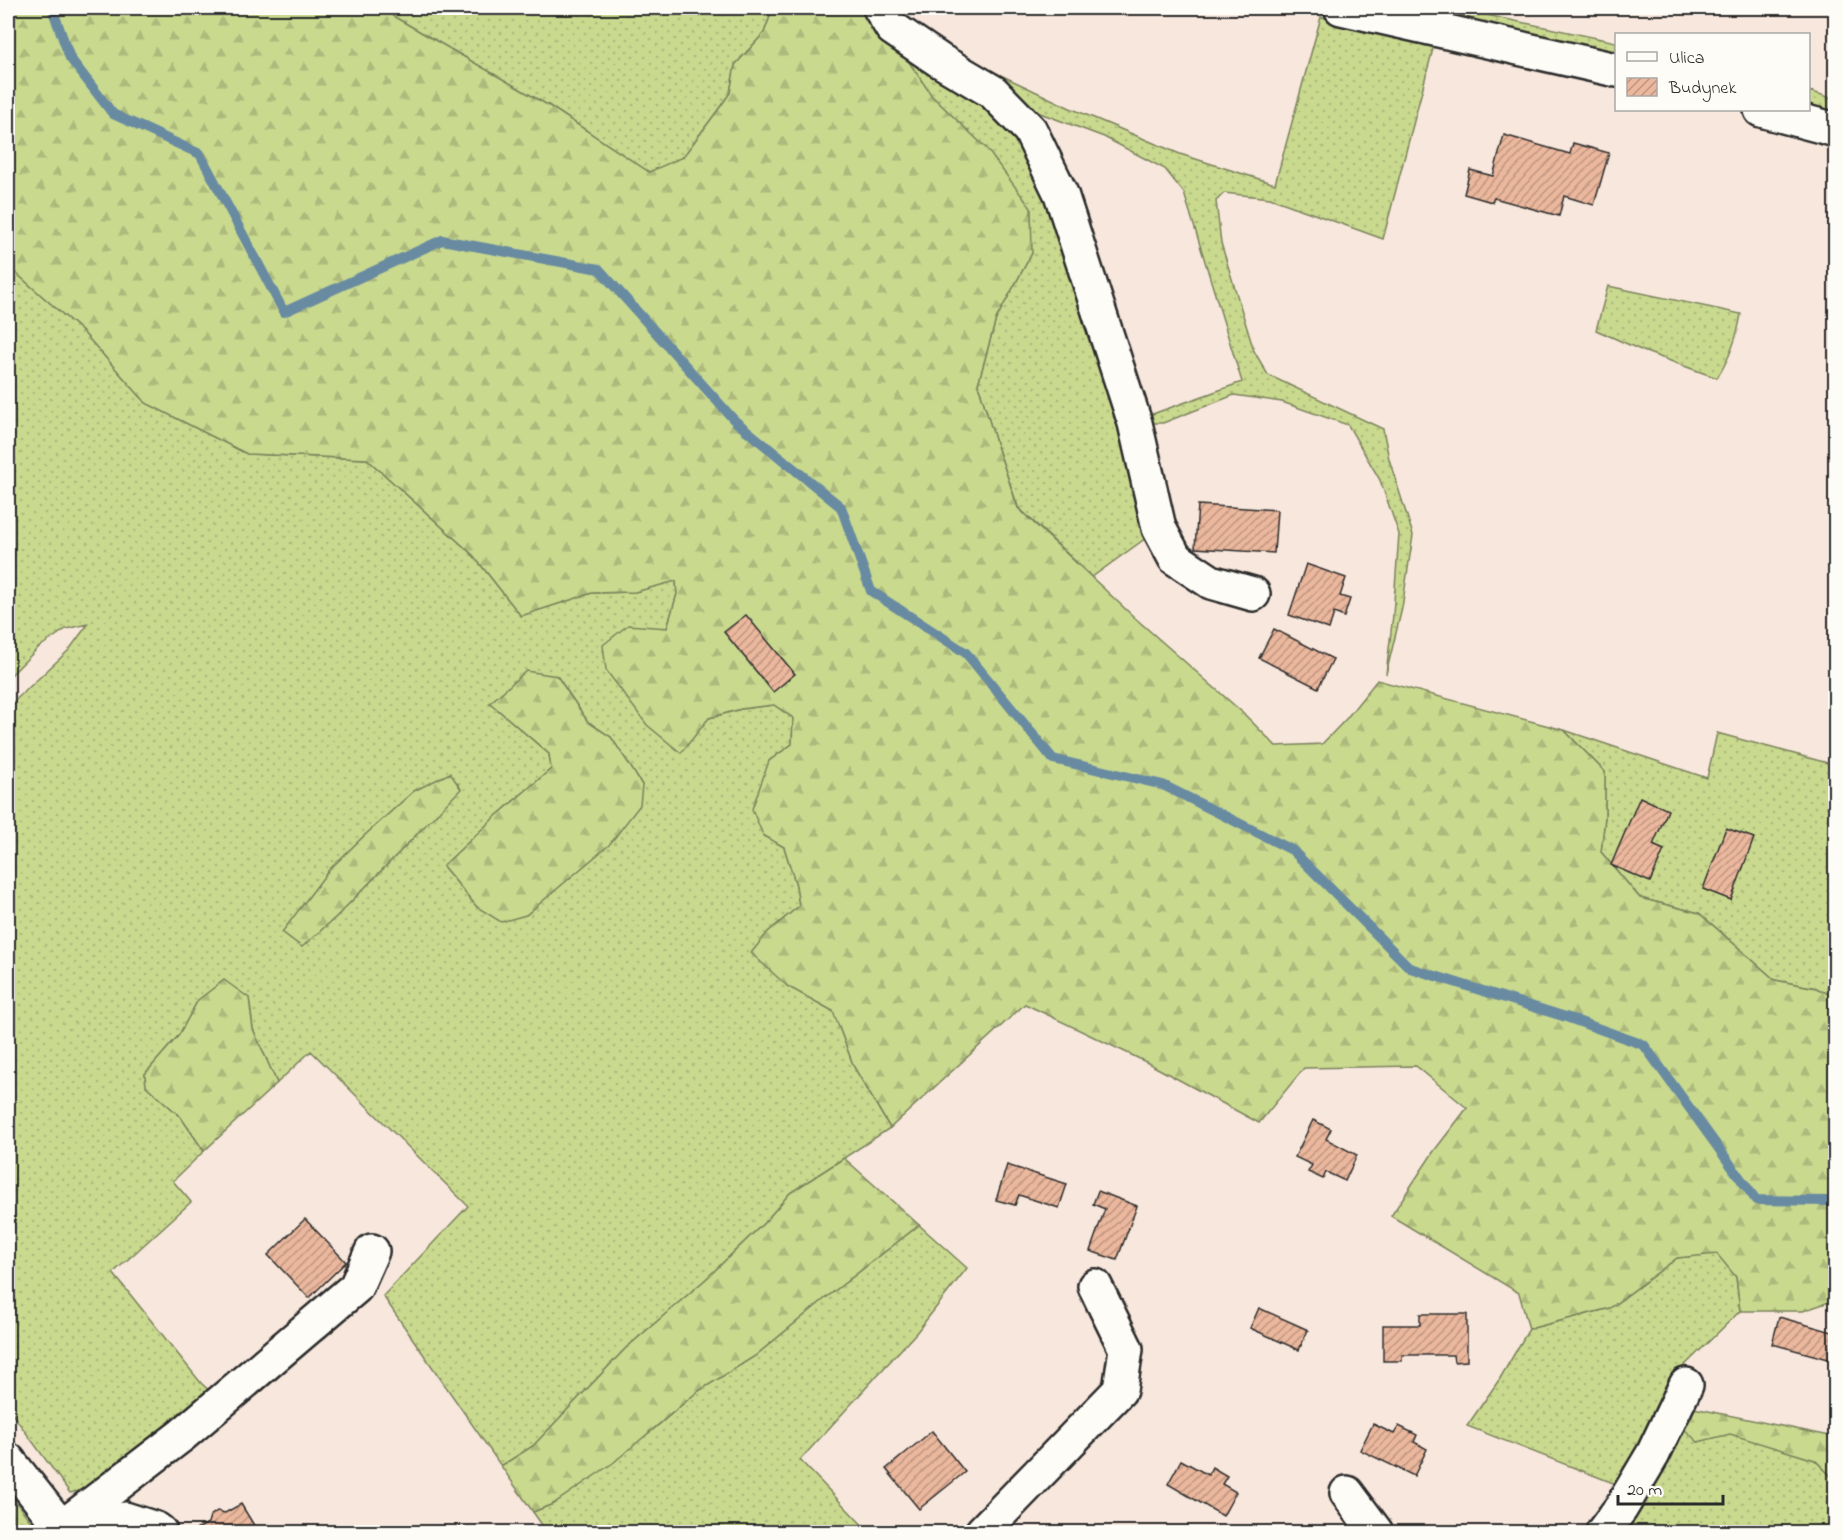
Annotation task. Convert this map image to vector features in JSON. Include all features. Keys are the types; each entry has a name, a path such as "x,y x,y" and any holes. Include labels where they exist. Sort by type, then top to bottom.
{"street":[{"path":"880,8 892,28 939,60 993,92 1030,130 1061,194 1135,423 1159,528 1175,558 1211,582 1253,594"},
{"path":"1341,8 1615,69"},
{"path":"1765,111 1836,130"},
{"path":"8,1460 63,1530 182,1435 356,1287 372,1251"},
{"path":"982,1533 1120,1390 1126,1348 1095,1286"},
{"path":"1604,1533 1653,1454 1686,1385"},
{"path":"1347,1493 1376,1533"},
{"path":"100,1533 125,1519 156,1529 160,1533"}],"green space":[{"path":"8,8 379,8 551,107 649,172 683,157 730,93 735,65 764,33 773,8 870,8 884,40 909,62 932,96 986,148 1031,208 1032,253 996,319 978,384 1018,508 1135,618 1242,712 1276,746 1322,744 1346,719 1377,680 1564,730 1605,772 1605,817 1601,852 1640,898 1699,913 1775,980 1816,988 1835,997 1836,1113 1830,1134 1836,1136 1835,1300 1803,1311 1740,1311 1736,1277 1717,1254 1677,1258 1610,1308 1529,1329 1519,1293 1391,1216 1434,1151 1467,1108 1416,1066 1304,1068 1259,1123 1146,1062 1025,1004 890,1128 854,1067 833,1011 787,986 751,953 768,932 799,906 796,885 784,847 763,835 752,809 769,761 792,744 793,718 774,705 741,709 709,718 681,753 647,725 606,670 603,645 628,625 667,628 677,594 676,581 635,592 592,593 521,616 473,555 367,459 247,454 146,403 83,332 8,266"},
{"path":"379,8 773,8 764,33 735,65 730,93 683,157 649,173 551,107"},
{"path":"1438,8 1453,8 1615,42 1615,59 1435,18"},
{"path":"1321,17 1435,41 1383,239 1270,198 1224,193 1216,201 1221,243 1254,351 1268,375 1383,429 1389,459 1413,535 1402,608 1386,674 1399,534 1380,480 1348,425 1282,402 1234,395 1163,423 1151,423 1147,416 1242,382 1184,193 1165,169 1104,137 1032,110 963,57 1070,108 1180,154 1275,184"},
{"path":"884,40 975,92 1023,139 1052,201 1153,533 1092,577 1018,507 978,384 996,319 1032,253 909,62"},
{"path":"1810,91 1835,99 1835,118 1810,111"},
{"path":"8,266 83,332 146,403 247,454 367,459 473,555 521,616 592,593 635,592 676,580 677,594 667,628 709,718 741,709 774,705 793,718 792,744 769,761 763,835 784,847 796,885 799,906 768,932 787,986 833,1011 854,1067 890,1128 790,1193 765,1222 706,1279 625,1349 533,1446 501,1466 383,1296 468,1206 311,1051 277,1083 253,1029 249,998 198,1000 179,1035 145,1074 146,1086 180,1116 204,1151 173,1181 191,1202 113,1273 201,1383 216,1397 84,1490 70,1493 8,1408 8,707 69,650 88,624 66,629 38,648 8,678","holes":["557,676 588,722 611,737 642,785 552,892 526,915 477,907 443,866 551,769 549,754 490,703","414,791 424,827 336,917 302,946 283,932 329,870"]},
{"path":"1608,286 1741,314 1732,348 1717,378 1643,351 1596,330"},
{"path":"526,671 557,676 588,722 611,737 642,785 640,805 609,845 526,915 501,922 477,907 443,866 551,769 549,754 490,703"},
{"path":"1564,730 1707,778 1717,733 1835,765 1835,997 1816,988 1775,980 1699,913 1640,898 1601,852 1605,817 1605,772"},
{"path":"450,773 461,789 336,917 302,947 282,932 329,870 364,836 414,791"},
{"path":"224,980 249,998 253,1029 277,1083 204,1151 180,1116 146,1086 145,1074 179,1035 198,1000"},
{"path":"844,1158 919,1225 755,1356 697,1392 613,1463 553,1504 533,1512 501,1466 533,1446 625,1349 706,1279 765,1222 790,1193"},
{"path":"919,1225 967,1268 916,1333 800,1460 869,1532 547,1532 533,1512 553,1504 654,1429 697,1392 755,1356"},
{"path":"1717,1253 1736,1277 1740,1311 1680,1370 1621,1486 1467,1426 1499,1380 1529,1329 1610,1308 1677,1258"},
{"path":"1684,1406 1698,1442 1730,1433 1815,1460 1835,1480 1835,1532 1613,1532"},
{"path":"1684,1406 1835,1437 1835,1480 1815,1460 1730,1434 1698,1442 1684,1429"},
{"path":"8,1492 39,1532 8,1532"}],"building":[{"path":"1504,135 1570,154 1573,143 1609,153 1594,205 1564,196 1559,216 1494,198 1492,202 1464,194 1470,170 1493,176"},
{"path":"1198,505 1277,510 1274,553 1195,548"},
{"path":"1306,564 1346,578 1340,596 1350,599 1344,617 1334,613 1329,629 1289,615"},
{"path":"746,615 795,674 773,692 724,632"},
{"path":"1274,629 1333,659 1318,688 1259,658"},
{"path":"1640,797 1668,810 1653,845 1664,850 1650,882 1611,865"},
{"path":"1726,828 1754,838 1731,900 1703,889"},
{"path":"1313,1120 1331,1129 1326,1139 1357,1155 1345,1181 1326,1172 1323,1179 1308,1172 1312,1165 1295,1157"},
{"path":"1007,1165 1067,1184 1059,1208 1019,1195 1015,1205 996,1200"},
{"path":"1098,1191 1137,1206 1117,1260 1090,1251 1105,1209 1093,1204"},
{"path":"305,1219 346,1262 309,1298 268,1255"},
{"path":"1259,1308 1308,1330 1299,1350 1250,1328"},
{"path":"1420,1314 1467,1314 1467,1361 1454,1362 1453,1355 1402,1355 1402,1361 1383,1361 1383,1325 1420,1325"},
{"path":"1779,1317 1836,1333 1836,1361 1772,1344"},
{"path":"1373,1424 1394,1434 1399,1426 1417,1435 1414,1442 1427,1449 1414,1476 1360,1450"},
{"path":"932,1431 965,1472 919,1509 886,1469"},
{"path":"1181,1460 1208,1475 1212,1467 1227,1476 1222,1484 1236,1492 1223,1516 1168,1484"},
{"path":"241,1504 258,1532 192,1532 208,1523 210,1516 217,1511 225,1513"}],"waterway":[{"path":"52,8 70,58 113,114 200,154 284,312 442,240 599,269 735,421 841,507 871,591 966,653 1053,759 1163,785 1292,850 1410,968 1569,1018 1644,1045 1756,1200 1828,1201 1836,1206"}]}
